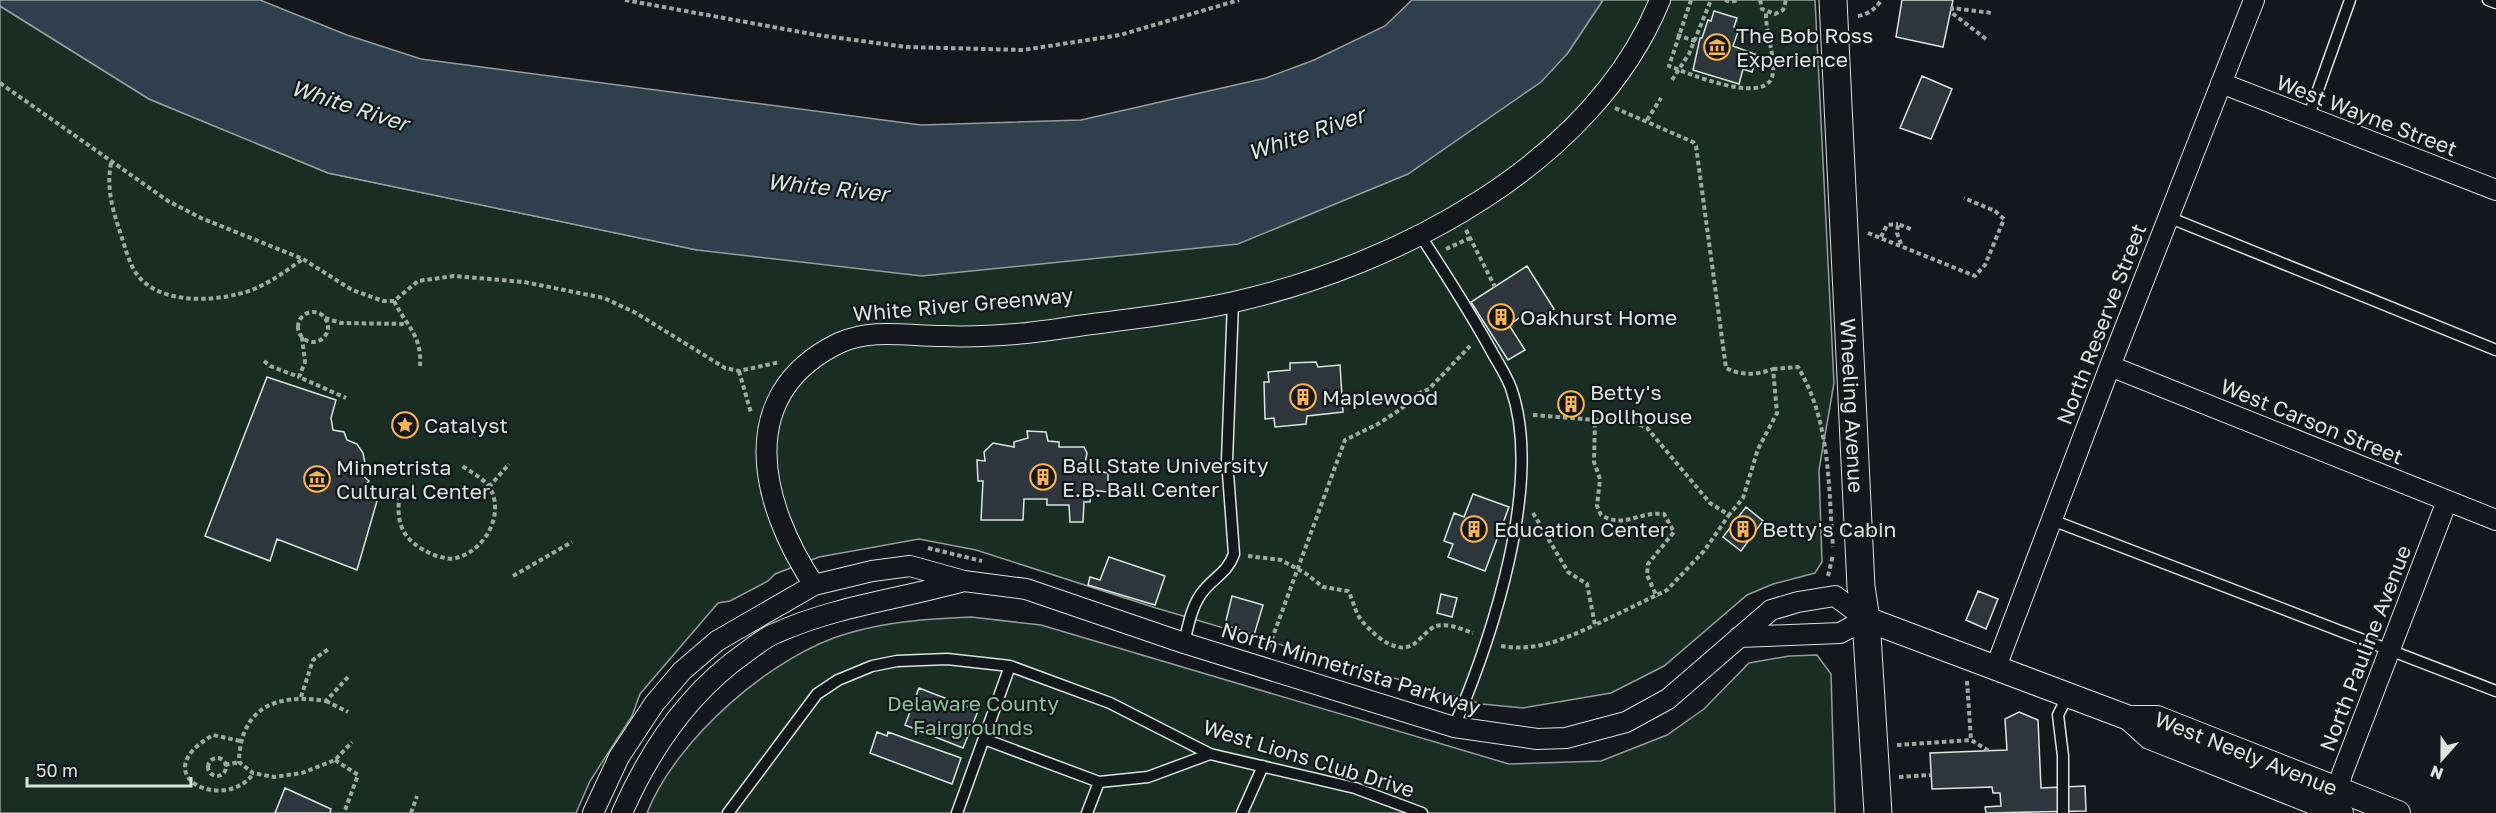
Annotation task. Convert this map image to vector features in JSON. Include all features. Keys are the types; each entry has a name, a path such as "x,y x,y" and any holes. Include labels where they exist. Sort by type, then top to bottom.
{"main road":[{"name":"Wheeling Avenue","path":"1833,0 1861,587 1866,619 1878,813"}],"street":[{"path":"814,585 782,529 767,479 764,448 772,415 788,386 807,364 825,351 843,341 867,335 1017,334 1233,302 1357,264 1420,235 1511,179 1567,132 1619,71 1639,40 1659,0"},
{"name":"North Reserve Street","path":"1996,667 2110,366 2254,0"},
{"name":"West Wayne Street","path":"2221,83 2496,190"},
{"name":"West Carson Street","path":"2110,366 2496,520"},
{"name":"North Pauline Avenue","path":"2335,806 2342,774 2447,501"},
{"name":"North Minnetrista Parkway","path":"593,813 619,757 654,704 682,671 717,641 814,585 872,571 910,566 964,580 1026,590 1056,598 1184,643 1454,727 1537,739 1566,738 1590,733 1626,722 1668,699 1771,610 1835,596 1866,619"},
{"name":"North Minnetrista Parkway","path":"622,813 648,760 691,698 732,662 773,634 867,603 920,594 964,580"},
{"path":"1739,637 1840,633 1866,619"},
{"name":"West Neely Avenue","path":"1866,619 2129,718 2157,718 2335,806 2398,813"}],"lane":[{"path":"2308,118 2350,0"},
{"path":"2488,0 2496,3"},
{"path":"2168,217 2496,350"},
{"path":"1420,235 1483,336 1510,385 1520,416 1520,493 1506,579 1454,727"},
{"path":"1184,643 1197,601 1213,580 1229,568 1234,554 1227,460 1233,302"},
{"path":"2052,520 2496,691"},
{"name":"West Lions Club Drive","path":"728,813 810,702 838,680 872,666 897,661 947,659 1010,666 1110,703 1210,754 1355,788 1422,813"},
{"path":"957,813 1010,666"},
{"path":"2063,813 2063,756 2058,715 2068,695"},
{"path":"984,739 1099,782 1148,777 1210,754"},
{"path":"1242,813 1263,766"},
{"path":"1087,813 1099,782"}],"path":[{"path":"625,0 817,35 906,47 1023,50 1120,35 1239,0"},
{"path":"1691,0 1677,35 1669,66 1742,90 1767,85 1772,78 1773,66 1765,28 1766,12 1760,0"},
{"path":"1672,80 1696,42 1711,0"},
{"path":"1725,0 1738,0"},
{"path":"1766,12 1779,13 1785,7 1786,0"},
{"path":"1856,16 1863,15 1878,5 1881,0"},
{"path":"1986,39 1952,13 1952,8 1992,13"},
{"path":"1707,13 1713,15"},
{"path":"1677,35 1696,42"},
{"path":"0,83 168,201 201,218 303,259 352,290 383,301 394,301 418,281 454,276 524,282 604,298 636,313 725,368 739,371 789,360"},
{"path":"1647,121 1661,98"},
{"path":"1609,105 1692,142 1696,146 1726,368 1735,372 1758,375 1773,369 1798,367 1812,390 1815,410 1822,423 1833,556 1830,574 1824,579"},
{"path":"111,163 109,178 113,211 136,274 152,288 173,296 202,299 239,294 261,285 303,259"},
{"path":"1868,233 1975,276 1985,266 2004,219 1995,211 1964,198"},
{"path":"1898,224 1897,233 1901,245"},
{"path":"1881,237 1887,225 1898,224 1913,230"},
{"path":"1436,260 1447,249 1470,238"},
{"path":"394,301 405,324 418,338 420,366"},
{"path":"299,378 305,362 302,337 298,328 303,316 312,312 349,324 405,324"},
{"path":"302,337 311,342 324,336 328,327 325,318"},
{"path":"1269,647 1345,440 1378,424 1401,409 1417,394 1429,389 1458,357 1483,336"},
{"path":"264,361 270,366 346,398"},
{"path":"1234,554 1281,560 1323,587 1348,591 1353,607 1362,620 1390,645 1401,648 1413,645 1435,626 1450,626 1510,647 1532,648 1555,643 1657,597 1667,590 1704,551 1743,498 1758,449 1777,413 1773,369"},
{"path":"739,371 753,417"},
{"path":"1520,416 1543,415 1634,422 1647,428 1702,495 1729,514"},
{"path":"1595,420 1594,462 1600,479 1597,506 1601,515 1621,523 1652,513 1664,514 1674,532 1648,564 1647,575 1657,597"},
{"path":"489,487 509,464"},
{"path":"401,488 397,506 402,531 417,548 440,557 455,559 472,550 489,532 496,510 489,487 460,465"},
{"path":"1520,493 1568,572 1587,584 1595,625"},
{"path":"513,576 572,542"},
{"path":"922,549 933,548 990,563"},
{"path":"1257,644 1280,651"},
{"path":"301,697 313,660 330,648"},
{"path":"326,701 348,677"},
{"path":"1966,678 1971,740"},
{"path":"239,762 240,741 257,715 271,702 301,697 326,701 348,712"},
{"path":"197,792 192,789 187,778 186,764 190,752 213,735 240,741"},
{"path":"1897,745 1971,740 1989,751"},
{"path":"239,762 253,773 274,777 302,773 335,760 352,742"},
{"path":"215,758 221,759 225,765 220,775 211,773 208,768 209,763 215,758"},
{"path":"335,760 358,775 344,813"},
{"path":"225,765 239,762"},
{"path":"220,797 248,783 253,773"},
{"path":"1899,777 1931,775"},
{"path":"411,813 417,796"}],"green space":[{"path":"1603,0 1815,0 1834,383 1819,470 1822,562 1815,573 1773,584 1747,595 1664,666 1611,693 1523,708 1482,704 1156,608 976,550 919,539 819,557 775,574 768,581 730,601 718,603 640,694 632,716 590,781 576,813 0,813 0,6 149,99 328,173 697,250 1567,54"},
{"name":"Delaware County Fairgrounds","path":"971,617 1041,625 1509,764 1601,761 1667,735 1704,709 1749,663 1789,656 1817,655 1831,674 1835,813 647,813 661,785 680,757 704,729 730,703 789,660 820,644 864,629 910,621"}],"water":[{"name":"White River","path":"0,0 260,0 347,35 421,59 921,125 1081,120 1266,78 1314,60 1385,26 1412,0 1603,0 1567,54 1541,82 1408,174 1238,244 922,276 697,250 328,173 149,99 0,6"}],"building":[{"path":"1902,0 1953,0 1943,47 1896,37"},
{"name":"The Bob Ross Experience","path":"1714,11 1737,18 1734,27 1739,29 1733,46 1757,55 1752,72 1743,69 1739,84 1693,70 1700,38 1702,38 1708,20 1711,21"},
{"path":"1922,76 1952,89 1931,139 1900,128"},
{"name":"Oakhurst Home","path":"1527,266 1554,309 1534,321 1528,312 1509,325 1525,350 1508,360 1471,302"},
{"name":"Maplewood","path":"1316,362 1318,367 1340,365 1343,412 1307,416 1306,424 1275,427 1274,418 1265,419 1264,382 1269,382 1268,372 1290,370 1290,363"},
{"name":"Minnetrista Cultural Center","path":"267,377 336,400 331,418 333,430 344,432 347,440 357,444 363,453 365,463 359,472 369,481 359,491 377,501 357,570 277,539 270,561 205,536"},
{"name":"Betty's Dollhouse","path":"1571,396 1577,399 1580,405 1577,411 1571,414 1565,411 1562,405 1565,399"},
{"name":"Ball State University E.B. Ball Center","path":"1027,431 1046,432 1048,441 1059,442 1059,447 1084,447 1087,453 1084,469 1108,473 1108,492 1091,490 1090,502 1084,502 1083,522 1070,522 1069,505 1047,505 1047,499 1024,499 1023,520 981,520 983,481 978,481 977,460 985,461 984,452 993,443 1014,447 1014,442 1028,438"},
{"name":"Education Center","path":"1473,494 1509,507 1485,571 1448,557 1453,544 1444,541 1454,513 1464,517"},
{"name":"Betty's Cabin","path":"1746,507 1763,521 1741,551 1723,537"},
{"path":"1109,557 1165,576 1155,605 1088,585 1090,577 1100,580"},
{"path":"1978,591 1998,599 1986,629 1966,620"},
{"path":"1441,594 1457,598 1452,617 1437,613"},
{"path":"1232,596 1263,605 1254,635 1225,625"},
{"path":"919,688 978,711 963,748 905,725"},
{"path":"2019,712 2038,720 2041,788 2085,786 2086,811 1986,813 1985,807 2001,806 2000,793 1993,793 1992,787 1932,789 1930,753 2007,750 2005,719"},
{"path":"877,732 887,736 888,732 961,758 952,784 870,753"},
{"path":"285,788 331,809 330,813 275,813"}],"place":[{"name":"The Bob Ross Experience","path":"1717,47"},
{"name":"Oakhurst Home","path":"1501,317"},
{"name":"Maplewood","path":"1303,397"},
{"name":"Betty's Dollhouse","path":"1571,404"},
{"name":"Catalyst","path":"405,425"},
{"name":"Ball State University E.B. Ball Center","path":"1043,477"},
{"name":"Minnetrista Cultural Center","path":"317,479"},
{"name":"Education Center","path":"1474,529"},
{"name":"Betty's Cabin","path":"1743,529"}]}
